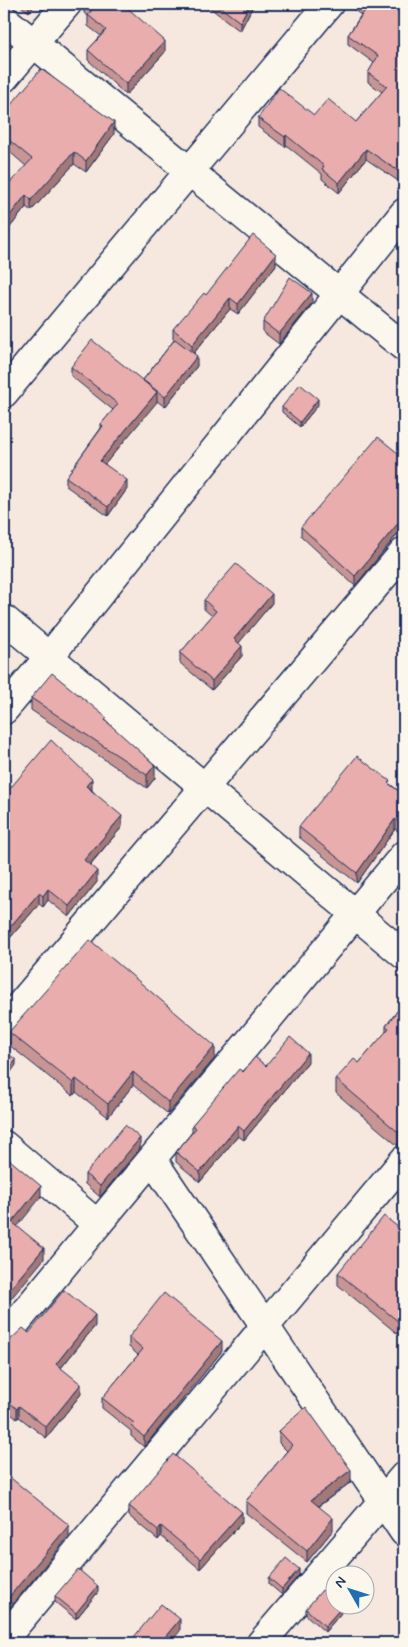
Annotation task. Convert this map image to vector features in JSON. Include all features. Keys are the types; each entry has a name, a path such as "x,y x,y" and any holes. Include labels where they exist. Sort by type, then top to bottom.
{"street":[{"path":"4,78 67,4"},
{"path":"4,393 329,4"},
{"path":"4,19 404,347"},
{"path":"4,710 49,657 404,213"},
{"path":"4,1024 404,552"},
{"path":"4,619 404,955"},
{"path":"4,1337 404,856"},
{"path":"4,1145 97,1224"},
{"path":"152,1159 404,1532"},
{"path":"4,1639 404,1160"},
{"path":"261,1643 404,1476"}],"building":[{"path":"85,4 123,4 165,41 126,84 88,50 106,30 88,15 92,10"},
{"path":"216,4 250,4 240,22"},
{"path":"359,4 404,4 404,175 366,149 339,183 322,169 324,166 286,135 285,137 258,118 279,88 314,115 328,99 356,122 387,86 368,73 378,56 348,35 366,9"},
{"path":"41,69 114,122 86,161 74,152 31,200 26,195 4,223 4,189 32,159 4,136 4,113"},
{"path":"253,235 276,254 238,304 230,298 192,345 173,329 204,293 206,295"},
{"path":"290,277 312,293 279,334 263,322"},
{"path":"175,339 197,356 165,397 143,380"},
{"path":"92,340 157,392 100,461 127,480 108,507 66,477 103,426 101,424 118,404 71,367"},
{"path":"300,384 318,399 300,422 282,407"},
{"path":"378,437 404,458 404,516 355,576 301,527"},
{"path":"236,564 272,594 234,639 242,646 212,681 180,653 216,611 204,600"},
{"path":"52,673 107,718 105,720 155,765 147,775 31,698"},
{"path":"51,740 92,779 86,786 122,816 84,860 97,871 69,906 48,889 43,896 39,893 4,934 4,790 7,792"},
{"path":"357,756 390,781 388,783 404,795 404,826 395,819 357,873 299,827"},
{"path":"90,940 215,1046 168,1102 133,1072 108,1104 76,1079 73,1083 9,1032"},
{"path":"404,1002 404,1125 398,1132 336,1079 354,1059 359,1063 389,1028 386,1026"},
{"path":"290,1037 308,1053 244,1131 238,1126 200,1172 176,1152 196,1128 192,1125 239,1069 243,1072 255,1057 266,1066"},
{"path":"4,1050 16,1060 4,1076"},
{"path":"125,1125 140,1138 100,1186 85,1174"},
{"path":"4,1155 41,1186 12,1222 44,1248 4,1296"},
{"path":"384,1216 404,1232 404,1316 399,1322 338,1273"},
{"path":"64,1290 95,1315 56,1364 81,1384 46,1427 19,1406 17,1409 4,1398 4,1341 9,1341 23,1328 29,1333"},
{"path":"164,1293 222,1341 144,1437 131,1426 134,1423 102,1398 143,1349 129,1337"},
{"path":"306,1407 351,1470 311,1500 333,1518 307,1551 246,1501 292,1445 279,1431"},
{"path":"173,1454 242,1512 200,1559 161,1526 158,1530 129,1506"},
{"path":"7,1475 69,1525 4,1603 4,1478"},
{"path":"286,1558 299,1569 282,1589 269,1578"},
{"path":"78,1569 98,1586 76,1613 55,1596"},
{"path":"322,1590 326,1593 326,1614 336,1614 325,1626 306,1609"},
{"path":"161,1604 180,1619 160,1643 129,1643"}]}
